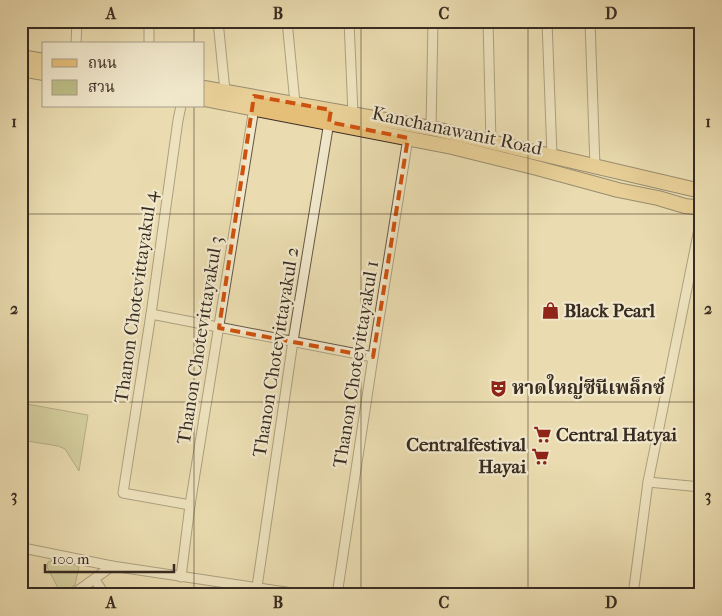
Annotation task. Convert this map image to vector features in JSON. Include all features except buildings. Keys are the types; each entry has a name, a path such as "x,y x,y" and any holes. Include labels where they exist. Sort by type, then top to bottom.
{"main road":[{"path":"21,57 42,60"},
{"path":"21,69 42,73"},
{"name":"Kanchanawanit Road","path":"205,88 224,91 254,102 330,116 352,114 431,128 701,191"},
{"name":"Kanchanawanit Road","path":"205,99 294,103 330,116 408,138 537,168 618,190 701,208"},
{"path":"685,206 701,214"}],"street":[{"path":"76,42 77,21"},
{"path":"148,21 149,42"},
{"path":"218,21 224,91"},
{"path":"287,21 294,103"},
{"path":"349,21 352,114"},
{"path":"431,128 433,21"},
{"path":"488,21 491,142"},
{"path":"547,21 552,156"},
{"path":"590,21 595,166"},
{"name":"Thanon Chotevittayakul 3","path":"181,577 190,505 254,102"},
{"name":"Thanon Chotevittayakul 4","path":"181,108 123,493 190,505"},
{"name":"Thanon Chotevittayakul 2","path":"257,587 293,341 330,116"},
{"name":"Thanon Chotevittayakul 1","path":"337,595 408,138"},
{"path":"633,595 648,482 701,219"},
{"path":"151,314 373,357"},
{"path":"648,482 701,488"},
{"path":"28,549 112,566 306,595"},
{"path":"72,595 112,566"},
{"path":"95,580 105,595"}],"highlighted area":[{"path":"254,96 331,110 329,122 408,138 373,357 219,328"}],"green space":[{"path":"21,403 88,415 79,471 65,449 58,446 21,440"},
{"path":"53,560 66,561 79,567 75,585 67,590 58,588 47,567 48,562"}],"place":[{"name":"Black Pearl","path":"550,311"},
{"name":"หาดใหญ่ซีนีเพล็กซ์","path":"498,388"},
{"name":"Central Hatyai","path":"542,435"},
{"name":"Centralfestival Hayai","path":"540,456"}]}
